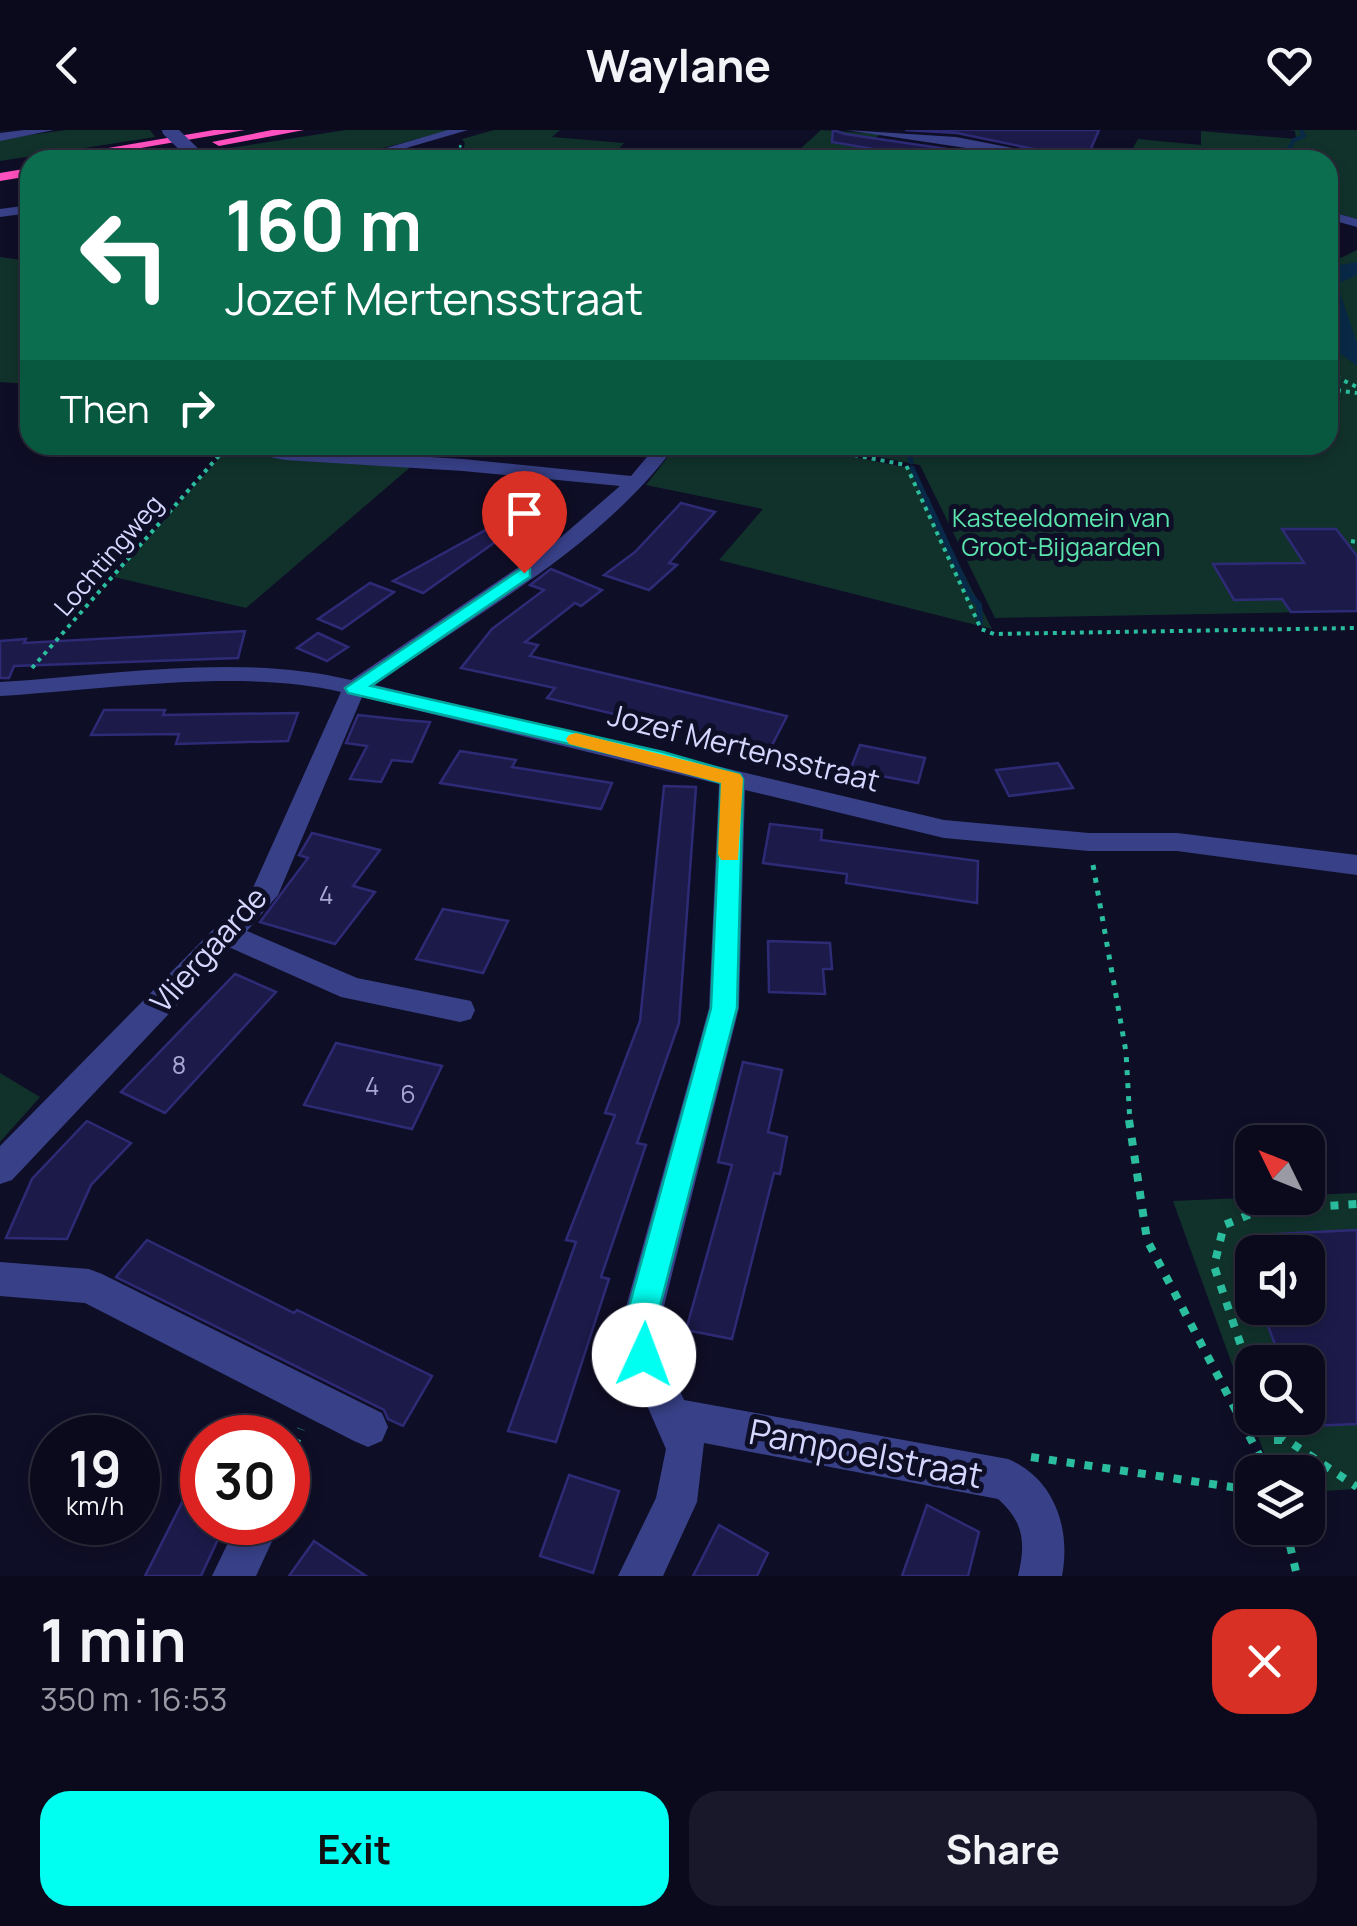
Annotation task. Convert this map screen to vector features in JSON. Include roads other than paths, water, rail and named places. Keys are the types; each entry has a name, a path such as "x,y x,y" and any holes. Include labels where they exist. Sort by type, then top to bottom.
{"highway":[{"path":"110,150 239,130"},
{"path":"171,150 298,130"}],"street":[{"path":"0,137 48,130"},
{"path":"168,130 189,150"},
{"path":"388,150 462,130"},
{"path":"852,130 1017,150 1049,150"},
{"path":"301,455 463,465 636,482"},
{"path":"354,688 588,529 659,455"},
{"name":"Jozef Mertensstraat","path":"7,689 247,674 317,679 944,829 1089,842 1178,842 1357,865"},
{"name":"Vliergaarde","path":"0,1168 264,895 354,688"},
{"path":"640,1576 676,1502 686,1449 644,1355 643,1314 724,1008 732,779"},
{"path":"226,934 352,988 460,1010"},
{"path":"0,1279 90,1286 368,1426"},
{"name":"Pampoelstraat","path":"674,1418 1008,1480 1028,1496 1042,1522 1048,1545 1040,1576"},
{"path":"235,1575 249,1545"}],"water":[{"path":"1357,262 1357,275 1338,284 1338,265"},
{"path":"1338,287 1357,343 1357,366 1338,352"}],"waterway":[{"path":"1288,150 1294,140 1304,136 1301,130"},
{"path":"909,455 911,462"},
{"path":"912,468 927,501"},
{"path":"926,499 970,595 979,605 980,623"}],"park label":[{"name":"Kasteeldomein van Groot-Bijgaarden","path":"1061,532"}]}
